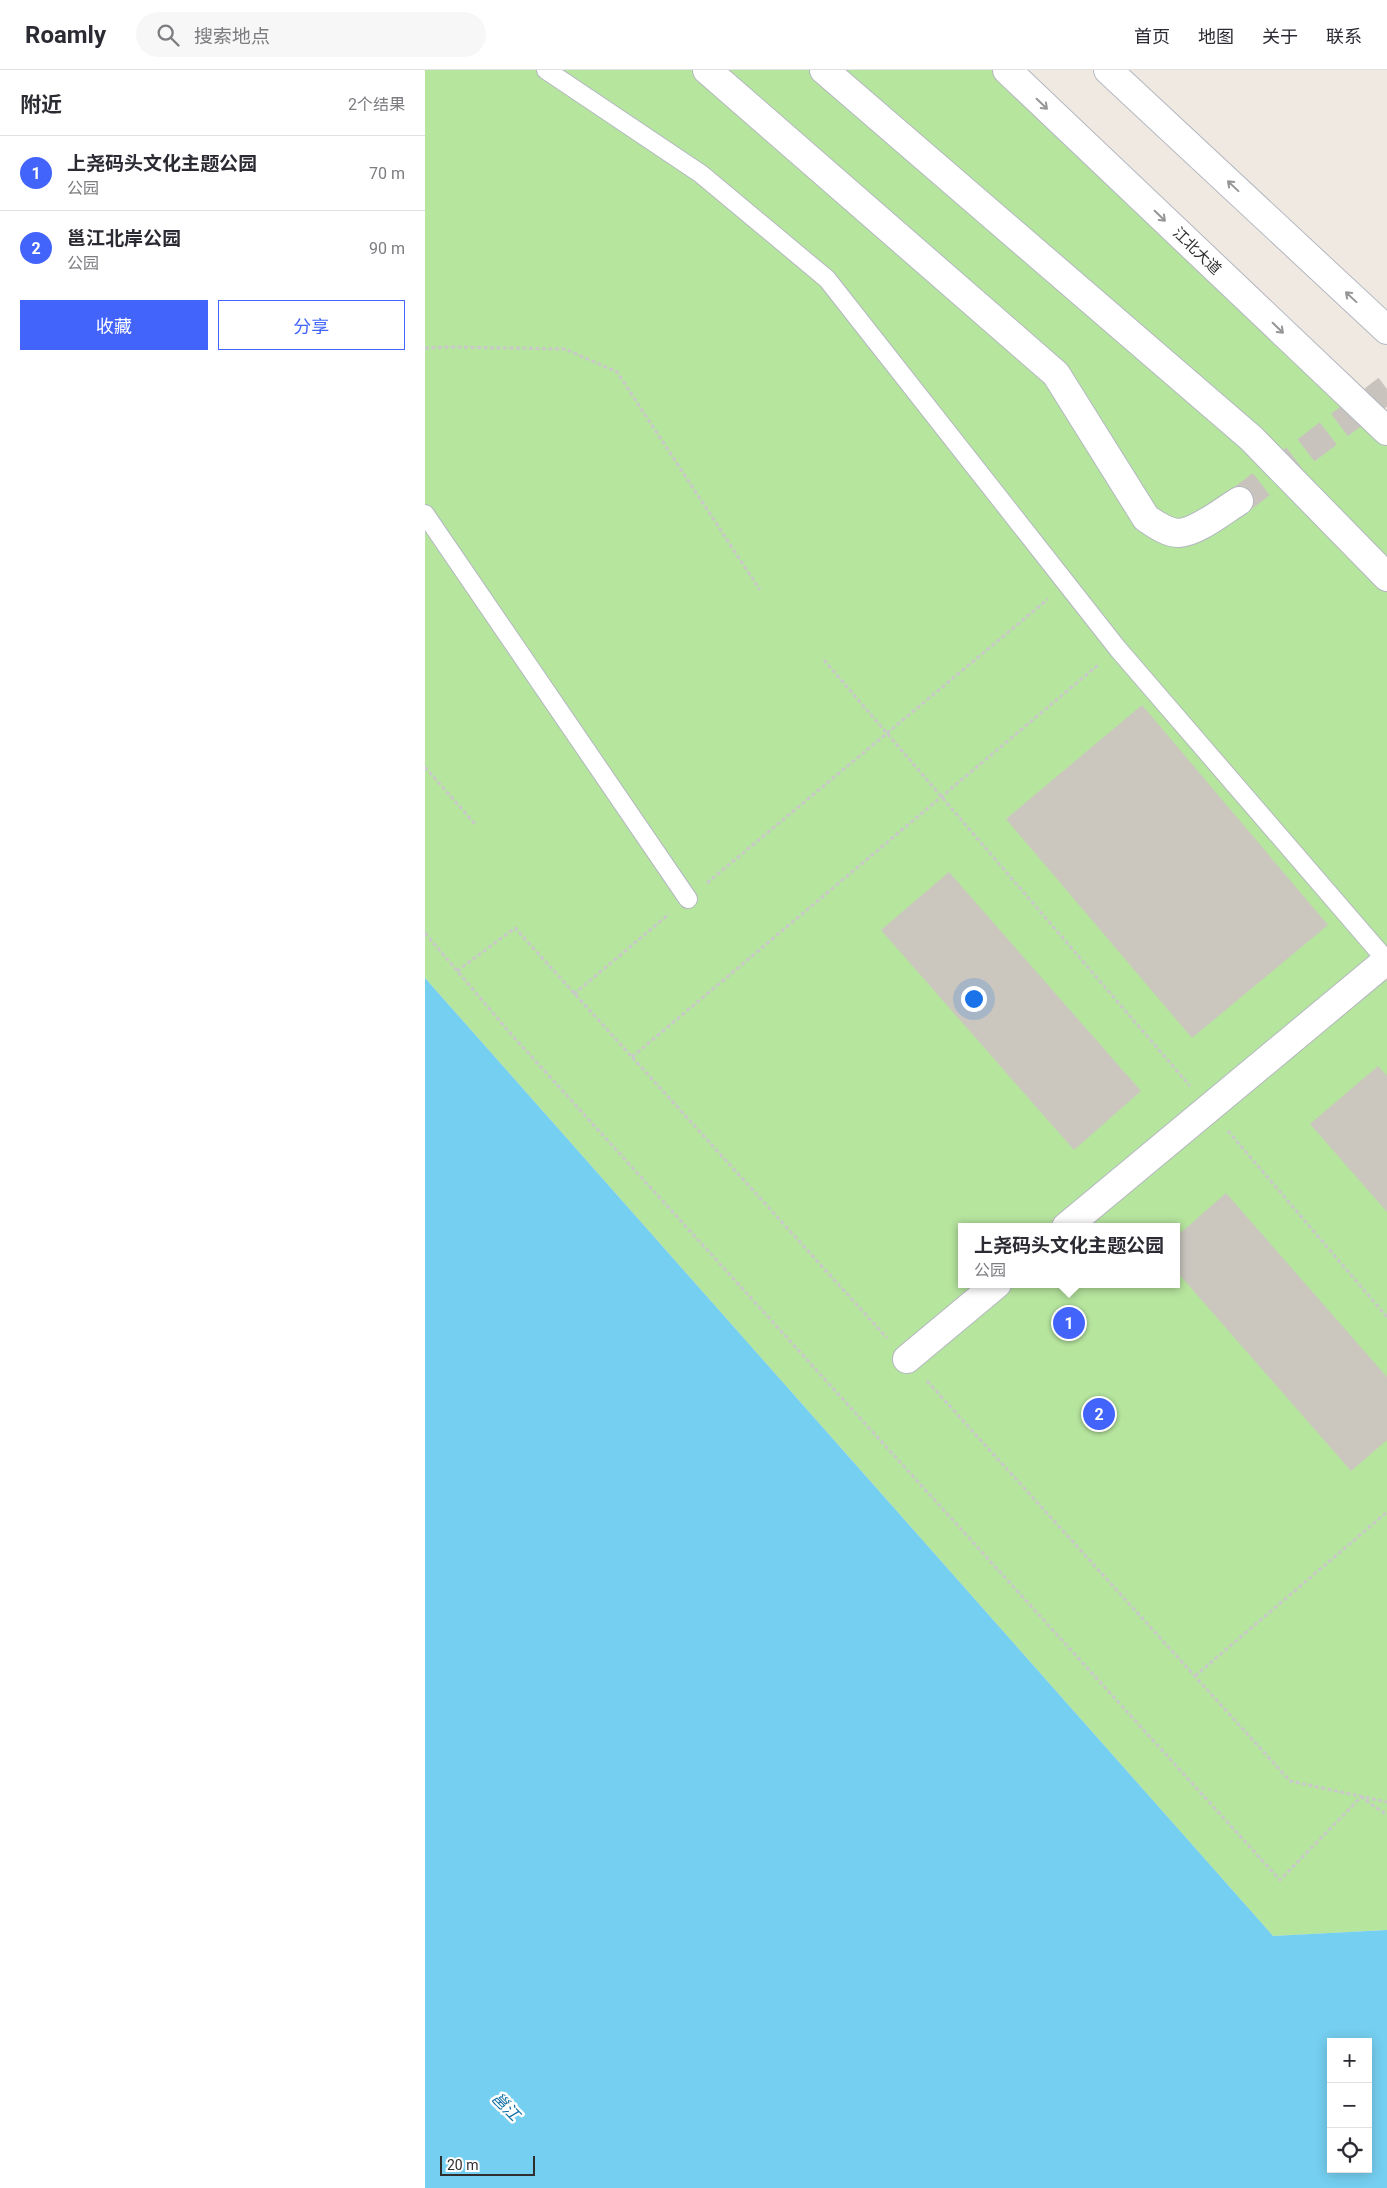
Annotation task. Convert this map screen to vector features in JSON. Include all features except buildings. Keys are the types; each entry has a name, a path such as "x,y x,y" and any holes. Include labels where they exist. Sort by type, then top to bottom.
{"street":[{"path":"707,70 1056,374 1146,518 1162,528 1178,533 1194,529 1239,501"},
{"path":"823,70 1251,438 1387,577"},
{"name":"江北大道","path":"1007,70 1387,432"},
{"path":"1109,70 1387,330"},
{"path":"1071,1223 1387,961"},
{"path":"907,1359 992,1288"}],"lane":[{"path":"547,70 701,174 827,279 1118,649 1387,961"},
{"path":"425,514 688,898"}],"path":[{"path":"425,348 451,346 565,349 617,372 760,590"},
{"path":"574,994 1066,585"},
{"path":"632,1057 1118,649"},
{"path":"824,660 1387,1317"},
{"path":"425,767 475,824"},
{"path":"425,933 510,1033 1280,1880 1361,1797 1387,1815"},
{"path":"1195,1676 1387,1512"}],"green space":[{"path":"425,70 1007,70 1387,431 1387,1930 1273,1936 425,978"}],"water":[{"name":"邕江","path":"425,978 1273,1936 1387,1930 1387,2188 425,2188"}],"tunnel":[{"path":"1239,501 1387,389"}],"place":[{"name":"上尧码头文化主题公园","path":"1069,1323"},
{"name":"邕江北岸公园","path":"1099,1414"}]}
